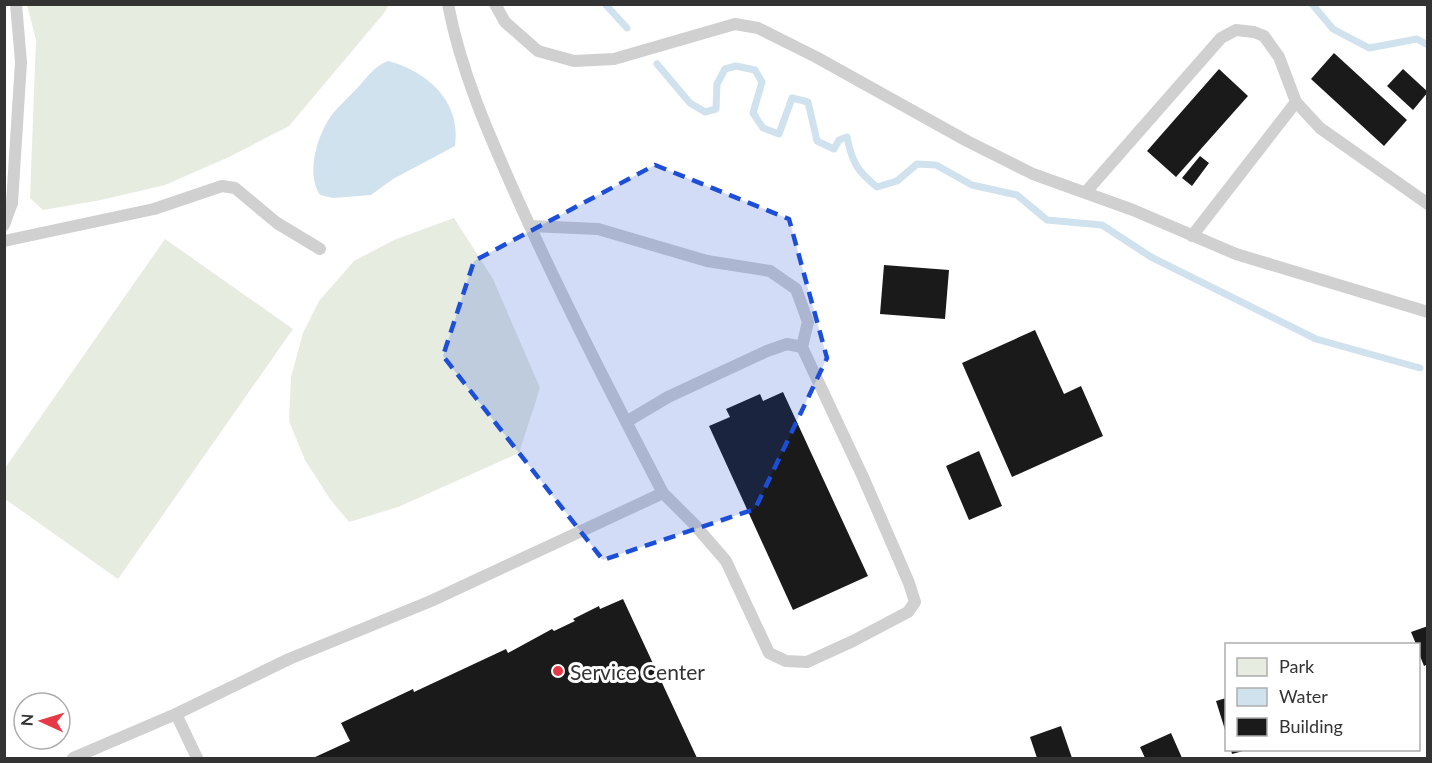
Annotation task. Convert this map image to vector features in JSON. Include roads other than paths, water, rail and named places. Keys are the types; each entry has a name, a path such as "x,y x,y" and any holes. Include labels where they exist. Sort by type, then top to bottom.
{"lane":[{"path":"4,225 12,203 21,62 16,4"},
{"path":"448,4 454,39 486,128 530,226 626,422 663,494 694,524 726,561 769,653 786,661 807,662 908,612 915,602 909,583 863,477 802,347 808,322 796,289 770,271 707,261 598,229 530,226"},
{"path":"495,4 505,22 538,51 574,61 614,59 735,24 758,28 816,57 967,141 1033,174 1133,210 1236,254 1428,312"},
{"path":"1085,193 1221,38 1236,30 1254,32 1264,36 1279,57 1296,102 1320,128 1428,204"},
{"path":"1192,236 1296,102"},
{"path":"4,241 154,209 222,186 235,188 277,222 320,249"},
{"path":"626,422 668,397 767,351 787,344 802,347"},
{"path":"73,759 176,714 289,659 431,601 663,494"},
{"path":"176,714 196,759"}],"water":[{"path":"388,61 416,72 439,91 453,116 456,130 455,146 393,179 371,195 333,198 320,195 314,175 315,152 328,120 372,71"}],"waterway":[{"path":"605,4 627,28"},
{"path":"1312,4 1333,29 1369,48 1417,39 1428,45"},
{"path":"657,64 690,103 705,112 716,109 717,84 725,69 736,66 755,70 762,82 753,113 763,128 779,134 792,98 808,102 817,141 834,149 839,140 847,137 856,165 877,187 897,181 917,164 936,165 972,185 1017,195 1047,220 1102,225 1151,257 1316,339 1420,368"}],"place":[{"name":"Service Center","path":"558,671"}]}
